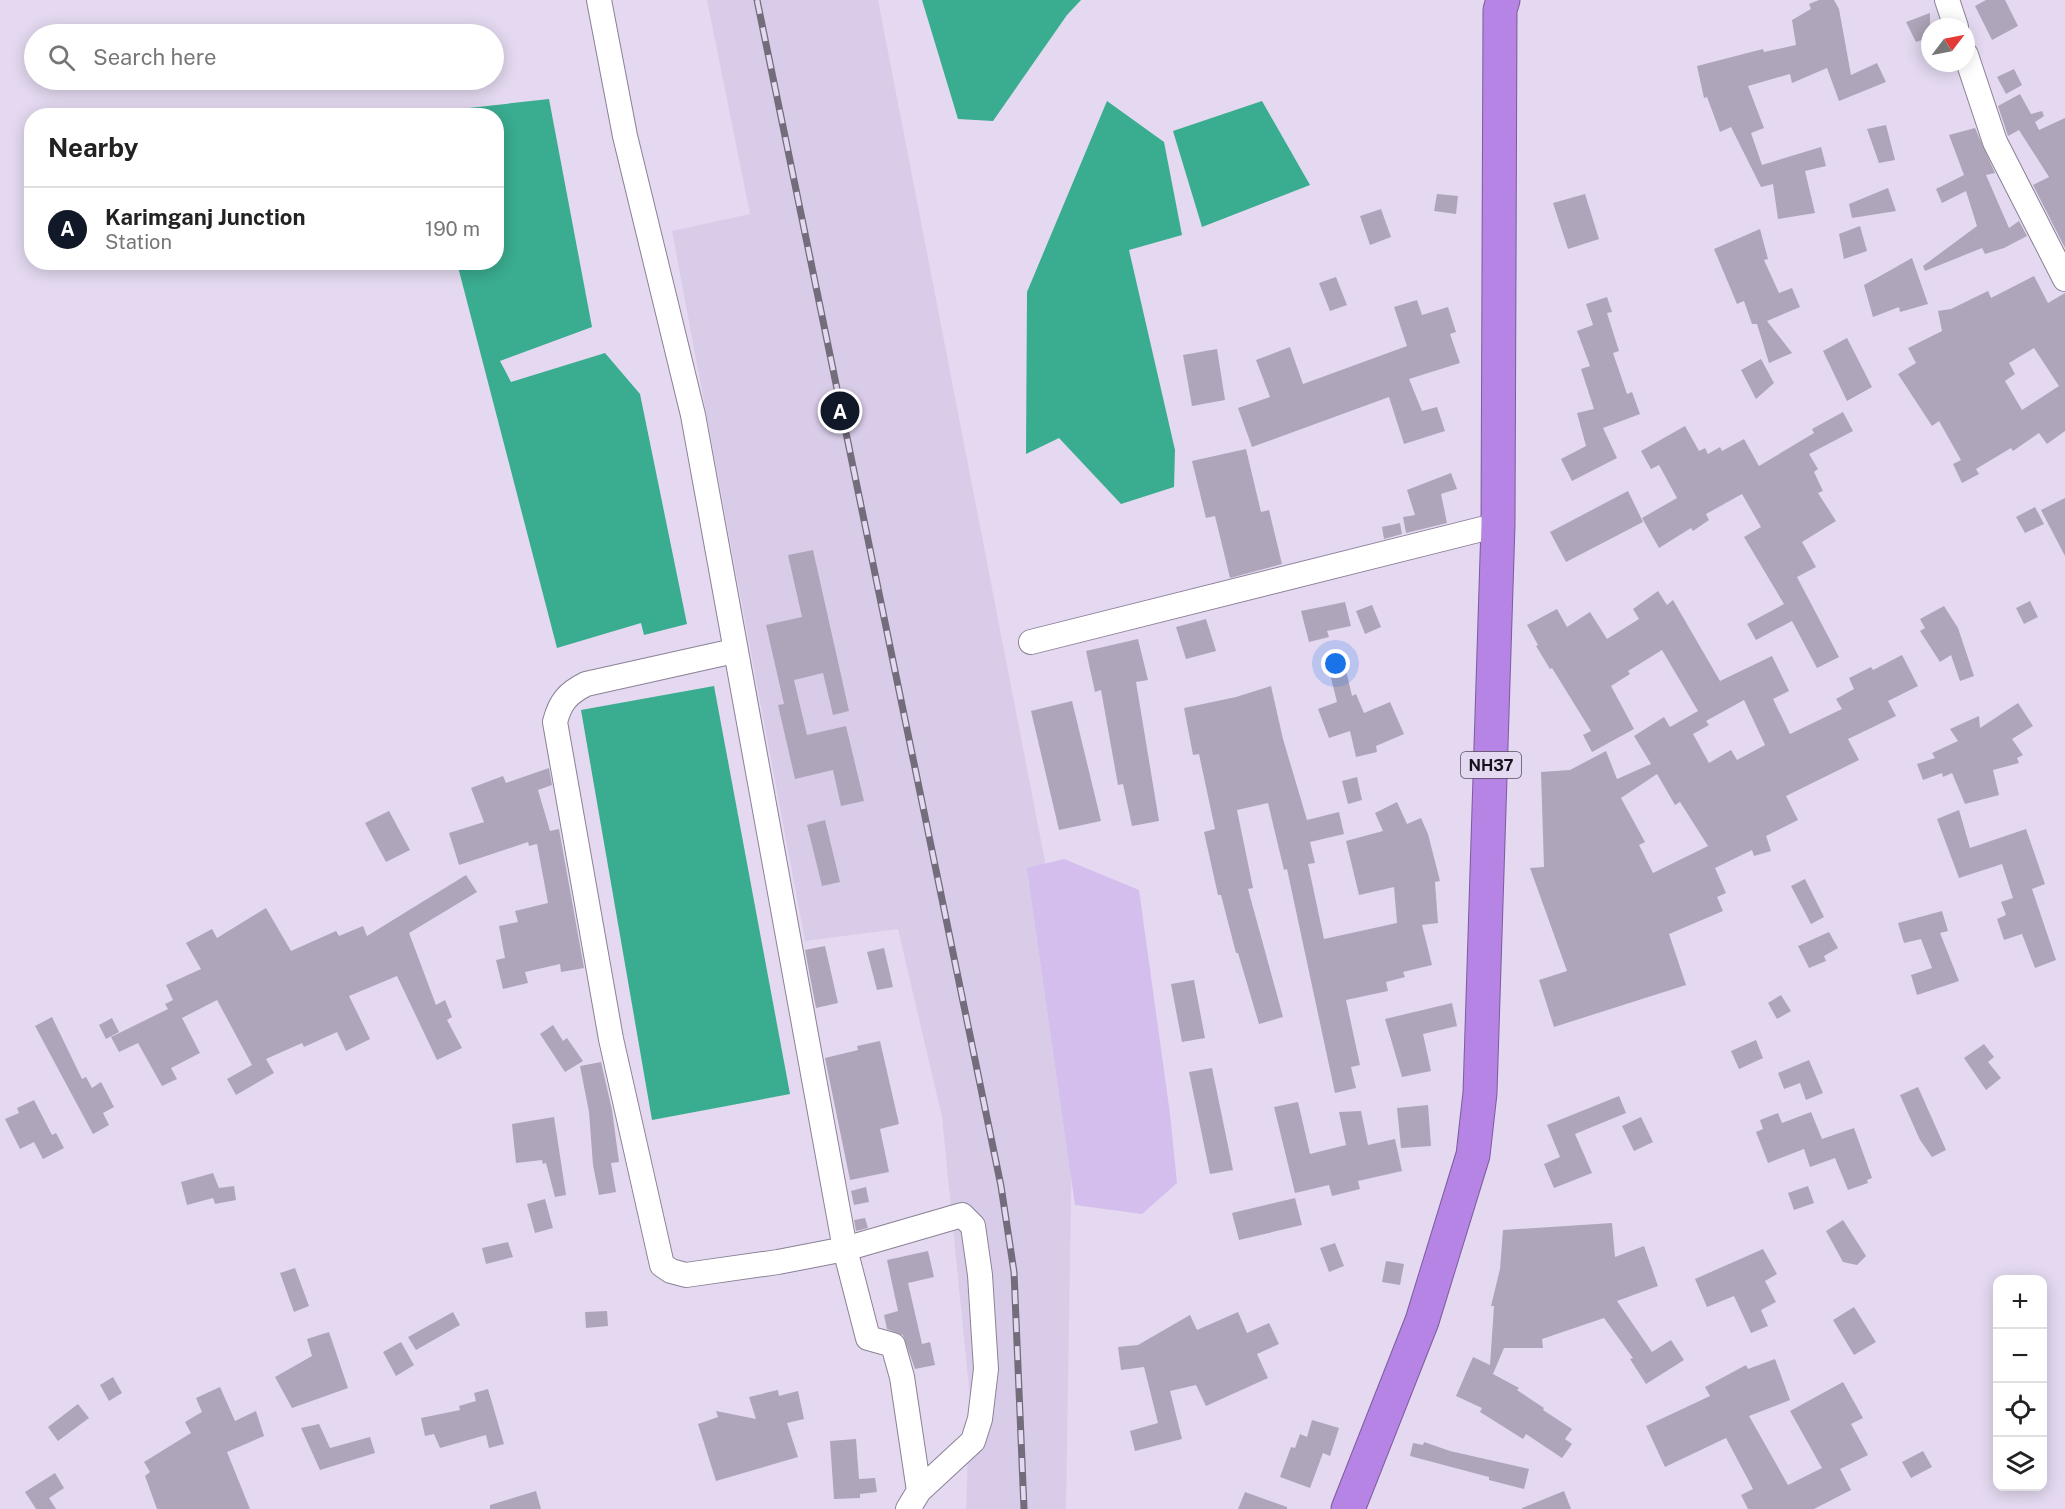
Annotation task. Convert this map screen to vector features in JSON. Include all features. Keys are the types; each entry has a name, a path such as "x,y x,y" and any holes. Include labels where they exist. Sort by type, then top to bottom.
{"highway":[{"name":"NH37","path":"1348,1509 1422,1321 1473,1155 1480,1093 1498,525 1502,199 1500,10 1503,0"}],"street":[{"path":"599,0 625,136 693,415 734,651 745,692 844,1249 868,1338 893,1346 902,1377 913,1500"},
{"path":"1947,0 1953,18"},
{"path":"1972,72 1995,142 2065,279"},
{"path":"1031,642 1498,525"},
{"path":"734,651 586,684 570,692 559,705 555,722 610,1039 662,1265 671,1271 686,1275 778,1263 844,1249 962,1215 974,1226 980,1275 986,1369 980,1419 973,1441 913,1500"}],"shaded area":[{"path":"707,0 878,0 1074,1011 1066,1509 966,1509 970,1398 942,1117 898,929 805,941 672,231 750,214"},
{"path":"922,0 1081,0 1067,15 993,121 958,119"},
{"path":"549,99 592,327 500,361 511,382 605,353 640,394 687,624 644,635 641,623 557,648 459,270 504,270 504,108 469,108"},
{"path":"1107,101 1164,142 1182,235 1129,250 1175,450 1174,487 1121,504 1059,438 1026,454 1027,292"},
{"path":"1262,101 1310,185 1202,227 1173,131"},
{"path":"714,686 790,1094 652,1120 581,710"},
{"path":"1064,859 1139,890 1170,1114 1177,1183 1142,1214 1075,1205 1027,868"}],"building":[{"path":"1819,0 1834,0 1839,9 1851,75 1877,63 1886,82 1839,101 1827,68 1792,83 1790,74 1748,86 1764,128 1751,133 1762,165 1821,147 1826,166 1805,171 1815,213 1778,219 1773,184 1761,187 1731,127 1720,132 1707,97 1704,98 1697,66 1763,49 1764,52 1796,45 1792,20 1811,9 1809,4"},
{"path":"1986,0 2005,0 2018,26 1992,40 1975,6"},
{"path":"1930,13 1930,18 1921,18 1921,40 1916,42 1906,22"},
{"path":"2014,69 2022,85 2006,94 1997,77"},
{"path":"2020,94 2031,114 2042,111 2044,116 2035,122 2039,130 2065,118 2065,248 2033,185 2049,177 2019,130 2008,136 1998,106"},
{"path":"1886,125 1895,160 1879,163 1867,129"},
{"path":"1975,128 1995,173 1986,175 2009,228 2019,221 2027,236 2004,248 1985,254 1982,248 1925,271 1923,266 1977,226 1966,191 1942,203 1936,189 1964,175 1949,135"},
{"path":"1888,188 1896,211 1852,218 1849,204"},
{"path":"1437,194 1458,196 1456,214 1434,211"},
{"path":"1585,194 1599,239 1568,249 1553,203"},
{"path":"1381,209 1391,237 1370,245 1360,216"},
{"path":"1860,226 1867,251 1844,259 1839,234"},
{"path":"1760,229 1768,259 1764,260 1779,293 1792,288 1800,307 1767,321 1792,353 1769,363 1757,324 1752,324 1744,301 1737,304 1714,249"},
{"path":"1912,258 1928,304 1900,312 1899,307 1873,317 1864,285"},
{"path":"2034,276 2048,303 2065,293 2065,431 2047,444 2039,433 2013,451 2011,448 1976,469 1979,474 1962,483 1953,464 1961,460 1939,421 1932,426 1898,374 1916,363 1908,348 1942,331 1938,311 1951,309 1988,291 1991,298","holes":["2034,348 2059,386 2022,410 2005,381 2015,374 2009,363"]},
{"path":"1336,277 1347,305 1330,311 1319,283"},
{"path":"1607,297 1612,312 1607,313 1619,351 1613,353 1627,394 1632,392 1640,414 1603,428 1617,458 1572,481 1561,459 1586,446 1577,413 1594,409 1581,369 1590,366 1577,331 1593,325 1586,304"},
{"path":"1417,300 1422,315 1448,307 1456,332 1450,334 1460,363 1409,379 1422,411 1437,407 1445,431 1404,444 1389,397 1252,447 1238,408 1270,397 1256,360 1290,347 1303,384 1407,346 1394,307"},
{"path":"1847,338 1872,387 1847,401 1823,351"},
{"path":"1217,349 1225,400 1192,406 1183,355"},
{"path":"1761,359 1774,383 1756,399 1741,370"},
{"path":"1843,412 1853,431 1809,454 1818,469 1814,472 1823,491 1818,493 1836,521 1802,542 1816,567 1797,577 1839,657 1817,668 1792,621 1756,640 1747,624 1784,604 1744,537 1761,527 1742,494 1706,514 1709,520 1693,531 1691,528 1659,548 1642,518 1677,498 1659,465 1651,469 1641,451 1685,426 1699,451 1705,448 1708,454 1720,447 1722,451 1744,439 1759,466 1814,433 1812,429"},
{"path":"1246,449 1261,512 1269,510 1282,564 1230,578 1215,516 1206,518 1192,461"},
{"path":"1451,473 1457,489 1441,494 1447,523 1406,533 1403,517 1415,515 1407,490"},
{"path":"1628,491 1643,522 1566,562 1550,532"},
{"path":"2065,498 2065,556 2041,510"},
{"path":"2035,507 2044,524 2025,533 2016,517"},
{"path":"1400,523 1402,534 1384,539 1382,527"},
{"path":"813,550 849,711 833,715 823,673 794,680 807,735 846,726 864,801 841,806 833,770 795,779 778,705 784,704 766,625 802,617 788,555"},
{"path":"1658,591 1667,605 1673,600 1720,681 1772,656 1789,691 1773,699 1790,734 1842,709 1836,699 1854,689 1849,678 1871,667 1873,670 1902,655 1918,686 1888,701 1896,716 1848,739 1859,760 1786,796 1798,820 1766,836 1771,851 1754,856 1752,850 1715,868 1726,893 1717,897 1723,911 1669,934 1686,985 1554,1027 1539,980 1567,971 1530,868 1544,867 1541,772 1570,770 1606,751 1617,779 1651,764 1634,736 1664,717 1670,727 1698,711 1662,650 1628,671 1630,674 1611,686 1634,729 1592,752 1583,735 1591,731 1536,646 1538,645 1527,625 1557,609 1567,627 1590,612 1607,639 1639,619 1633,609","holes":["1744,700 1765,745 1737,760 1731,750 1709,763 1693,734 1709,725 1706,721","1657,774 1675,805 1680,802 1708,846 1653,873 1639,845 1645,842 1621,798"]},
{"path":"2030,601 2038,617 2024,624 2016,608"},
{"path":"1345,602 1351,626 1327,631 1329,637 1309,642 1301,611"},
{"path":"1372,605 1381,627 1365,634 1356,611"},
{"path":"1944,606 1958,628 1974,676 1960,681 1951,655 1940,662 1920,631 1925,628 1920,619"},
{"path":"1206,619 1216,651 1186,659 1176,627"},
{"path":"1138,639 1148,680 1136,682 1159,821 1132,826 1123,784 1118,785 1101,690 1095,692 1086,651"},
{"path":"1345,666 1352,696 1356,694 1364,713 1390,702 1404,734 1376,746 1377,752 1356,757 1350,731 1329,738 1318,709 1337,702 1329,670"},
{"path":"1271,686 1283,739 1307,820 1339,812 1344,834 1310,842 1315,863 1308,864 1324,939 1397,923 1394,887 1359,895 1346,841 1383,831 1375,813 1397,802 1407,824 1421,818 1428,834 1440,881 1435,882 1438,923 1422,925 1432,965 1403,972 1405,977 1386,982 1388,991 1346,1000 1360,1065 1351,1067 1356,1088 1335,1093 1287,869 1284,870 1268,803 1237,810 1253,888 1248,889 1283,1017 1259,1024 1238,953 1236,953 1221,895 1218,895 1204,832 1215,829 1199,754 1193,755 1184,708 1236,697"},
{"path":"1072,701 1101,821 1059,830 1031,711"},
{"path":"2018,703 2033,726 2012,739 2023,755 2017,758 2019,763 1993,770 1999,795 1965,804 1952,773 1943,777 1942,773 1923,780 1917,764 1935,758 1932,753 1958,741 1950,729 1979,716 1980,728"},
{"path":"549,768 552,785 538,790 550,831 559,829 584,968 561,972 560,964 525,972 528,983 503,989 496,960 505,958 499,926 518,922 515,911 548,903 537,844 529,846 528,842 459,865 449,833 484,822 471,788 503,776 506,783"},
{"path":"1357,777 1362,800 1348,804 1342,781"},
{"path":"1959,810 1970,848 2026,829 2045,884 2032,889 2056,960 2035,968 2022,934 2004,940 1997,919 2006,915 2001,902 2013,898 2002,864 1959,878 1937,819"},
{"path":"389,811 410,850 386,862 365,823"},
{"path":"825,820 840,882 822,886 807,825"},
{"path":"466,875 477,892 409,933 436,1005 445,1000 452,1017 447,1020 462,1048 437,1060 397,976 349,996 370,1039 346,1051 337,1032 304,1047 302,1043 266,1059 274,1073 236,1095 227,1079 252,1065 217,1000 182,1018 200,1053 171,1068 177,1079 162,1086 138,1043 119,1052 111,1037 168,1009 165,1004 173,1000 166,985 201,969 186,943 212,929 217,938 266,908 291,951 336,931 339,936 363,926 367,936"},
{"path":"1805,879 1824,917 1811,924 1791,886"},
{"path":"1942,911 1948,931 1940,933 1959,981 1917,995 1911,975 1932,968 1921,939 1904,943 1898,923"},
{"path":"1829,932 1838,948 1824,956 1826,961 1809,968 1798,946"},
{"path":"825,946 838,1003 816,1008 805,950"},
{"path":"884,948 893,987 877,990 867,952"},
{"path":"1194,980 1205,1038 1182,1042 1171,984"},
{"path":"1781,995 1791,1011 1777,1019 1768,1003"},
{"path":"1452,1003 1457,1026 1423,1034 1431,1071 1402,1077 1385,1019"},
{"path":"52,1017 82,1079 86,1077 92,1088 101,1082 114,1107 103,1113 109,1125 93,1134 35,1026"},
{"path":"112,1018 119,1032 106,1039 99,1025"},
{"path":"553,1025 563,1041 567,1038 583,1061 565,1072 540,1034"},
{"path":"1756,1040 1763,1058 1739,1069 1731,1051"},
{"path":"880,1041 899,1124 880,1129 889,1172 850,1180 825,1058 858,1050 857,1046"},
{"path":"1984,1044 1994,1057 1988,1062 2001,1078 1986,1090 1964,1058"},
{"path":"1809,1060 1823,1093 1806,1100 1800,1083 1784,1089 1778,1073"},
{"path":"601,1062 612,1110 619,1162 611,1163 616,1192 599,1195 593,1165 589,1112 580,1066"},
{"path":"1212,1068 1233,1170 1210,1174 1189,1072"},
{"path":"1918,1087 1946,1150 1932,1157 1920,1140 1900,1095"},
{"path":"1619,1096 1626,1113 1575,1134 1592,1173 1554,1188 1544,1164 1560,1157 1547,1125"},
{"path":"34,1100 52,1135 56,1133 64,1148 43,1159 34,1142 20,1149 5,1119 19,1113 17,1108"},
{"path":"1298,1102 1310,1154 1346,1145 1339,1112 1361,1111 1368,1145 1395,1139 1402,1171 1358,1181 1360,1189 1332,1196 1329,1185 1295,1193 1274,1107"},
{"path":"1428,1105 1431,1146 1401,1148 1397,1108"},
{"path":"1811,1112 1822,1139 1854,1128 1872,1178 1867,1180 1868,1183 1848,1190 1835,1158 1810,1167 1804,1149 1768,1163 1756,1132 1763,1129 1760,1120 1778,1113 1782,1123"},
{"path":"554,1117 566,1195 555,1197 546,1163 543,1164 542,1160 516,1163 512,1124"},
{"path":"1641,1117 1653,1142 1634,1151 1622,1126"},
{"path":"213,1173 219,1188 234,1186 236,1200 215,1204 213,1198 187,1205 181,1182"},
{"path":"1808,1186 1814,1203 1794,1210 1788,1193"},
{"path":"866,1187 869,1202 854,1205 851,1191"},
{"path":"1295,1198 1302,1225 1239,1240 1232,1213"},
{"path":"545,1199 553,1228 535,1233 527,1204"},
{"path":"865,1218 868,1228 856,1231 854,1220"},
{"path":"1843,1220 1866,1256 1857,1265 1843,1262 1826,1231"},
{"path":"1612,1223 1615,1257 1644,1246 1658,1286 1617,1301 1652,1352 1671,1340 1684,1360 1646,1384 1630,1359 1633,1358 1604,1318 1542,1339 1543,1348 1504,1348 1493,1374 1519,1388 1517,1390 1572,1429 1565,1439 1572,1444 1562,1458 1526,1434 1523,1439 1480,1412 1482,1408 1456,1396 1473,1357 1490,1365 1494,1306 1491,1306 1500,1269 1503,1230"},
{"path":"508,1242 513,1257 486,1264 482,1248"},
{"path":"1335,1243 1344,1266 1329,1272 1320,1248"},
{"path":"1763,1249 1777,1274 1765,1281 1776,1302 1761,1310 1768,1326 1751,1333 1734,1296 1707,1307 1695,1279"},
{"path":"928,1251 934,1277 908,1283 922,1344 930,1342 935,1365 915,1369 903,1335 887,1329 884,1315 898,1311 887,1260"},
{"path":"1386,1261 1404,1264 1400,1285 1382,1282"},
{"path":"295,1268 309,1306 294,1312 280,1273"},
{"path":"1854,1307 1876,1342 1854,1355 1833,1320"},
{"path":"607,1311 608,1326 586,1328 585,1312"},
{"path":"453,1312 460,1325 416,1350 408,1337"},
{"path":"1238,1312 1247,1333 1269,1323 1279,1344 1257,1354 1268,1378 1206,1406 1196,1385 1170,1391 1182,1439 1135,1451 1130,1431 1158,1423 1144,1367 1121,1370 1118,1347 1138,1345 1190,1315 1197,1330"},
{"path":"329,1332 348,1388 292,1408 275,1377 312,1356 307,1339"},
{"path":"401,1342 414,1365 396,1376 383,1352"},
{"path":"1775,1359 1790,1400 1749,1416 1788,1485 1822,1468 1790,1411 1843,1382 1863,1418 1851,1424 1868,1455 1840,1469 1851,1490 1814,1509 1748,1509 1741,1495 1753,1489 1726,1438 1665,1467 1646,1426 1710,1396 1705,1387 1746,1365 1748,1369"},
{"path":"113,1377 122,1393 109,1401 100,1385"},
{"path":"220,1387 235,1421 256,1411 264,1436 227,1452 250,1509 157,1509 145,1476 150,1472 144,1462 191,1433 185,1422 202,1412 196,1398"},
{"path":"488,1389 504,1444 489,1448 486,1435 440,1448 434,1434 425,1436 421,1418 460,1410 459,1406 476,1401 474,1393"},
{"path":"778,1390 779,1396 798,1391 804,1419 787,1423 798,1457 716,1481 698,1424 718,1417 716,1411 756,1419 749,1397"},
{"path":"78,1404 89,1418 58,1441 48,1427"},
{"path":"1312,1420 1339,1428 1330,1456 1323,1453 1310,1488 1280,1477 1291,1447 1295,1448 1300,1434 1307,1437"},
{"path":"319,1424 330,1448 370,1437 375,1453 320,1470 301,1428"},
{"path":"856,1439 859,1479 875,1478 877,1492 860,1494 860,1498 834,1499 830,1441"},
{"path":"1424,1442 1450,1451 1529,1469 1524,1489 1410,1456 1413,1443 1423,1445"},
{"path":"1923,1451 1932,1467 1911,1478 1902,1462"},
{"path":"55,1473 64,1488 49,1498 56,1509 36,1509 25,1492"},
{"path":"536,1491 541,1509 490,1509 490,1505"},
{"path":"1564,1491 1571,1509 1522,1509 1522,1508"},
{"path":"1245,1492 1287,1507 1287,1509 1238,1509"}],"railway":[{"path":"757,0 1001,1186 1014,1272 1024,1509"}],"place":[{"name":"Karimganj Junction","path":"840,411"}]}
